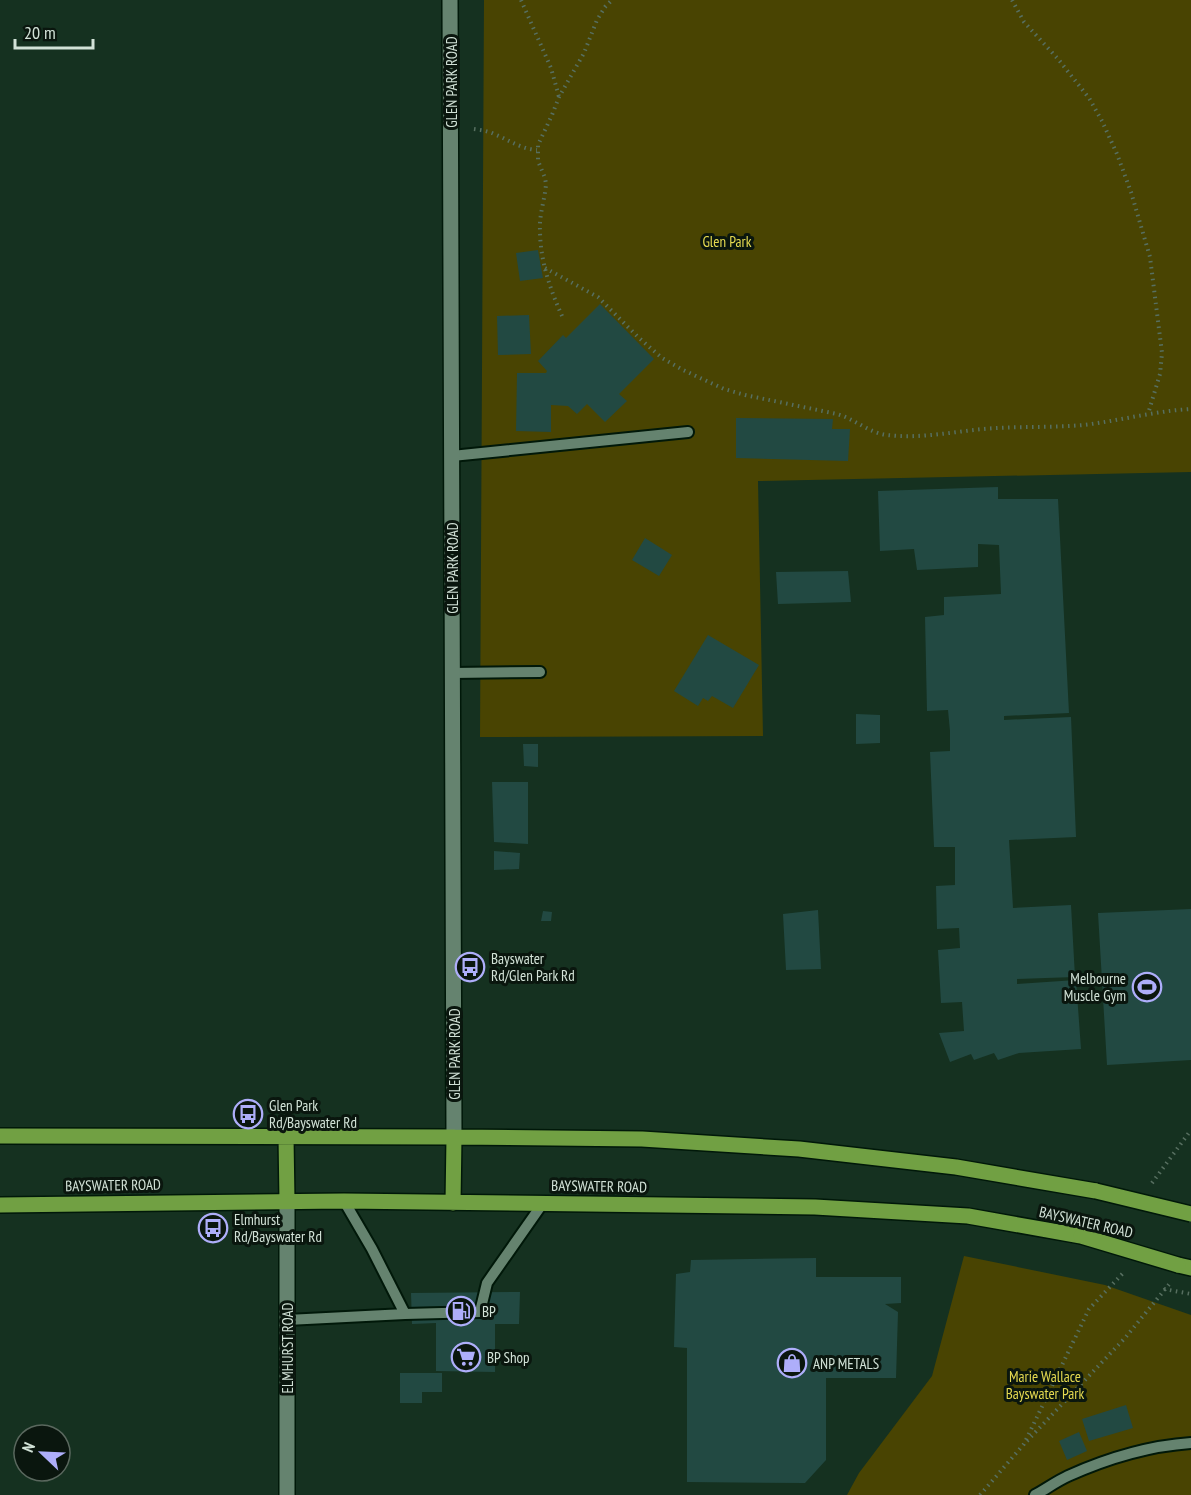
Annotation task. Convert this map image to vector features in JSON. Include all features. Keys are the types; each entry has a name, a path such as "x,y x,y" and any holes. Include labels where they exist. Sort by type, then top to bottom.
{"main road":[{"name":"BAYSWATER ROAD","path":"0,1136 642,1139 799,1149 956,1167 1096,1191 1191,1214"},
{"path":"286,1137 287,1201"},
{"path":"453,1203 454,1137"},
{"name":"BAYSWATER ROAD","path":"0,1205 344,1201 815,1207 968,1216 1081,1236 1185,1266"}],"street":[{"name":"GLEN PARK ROAD","path":"450,0 454,1137"},
{"name":"ELMHURST ROAD","path":"287,1201 287,1495"}],"lane":[{"path":"452,456 688,432"},
{"path":"452,673 540,672"},
{"path":"344,1201 372,1249 405,1314"},
{"path":"287,1320 480,1312 487,1283 543,1203"},
{"path":"1035,1495 1066,1477 1118,1456 1148,1448 1191,1443"}],"path":[{"path":"521,0 551,68 560,97"},
{"path":"562,316 545,267 540,230 546,184 537,150 540,137 584,53 597,20 612,0"},
{"path":"1012,0 1024,22 1089,98 1117,154 1131,192 1149,257 1162,353 1160,374 1148,414"},
{"path":"474,129 493,133 520,147 537,150"},
{"path":"545,267 598,297 662,358 683,370 724,389 765,400 837,414 867,429 886,435 907,436 983,429 1082,425 1191,409"},
{"path":"1141,1202 1158,1174 1191,1130"},
{"path":"980,1495 1024,1444 1125,1338 1185,1266"},
{"path":"1164,1289 1191,1294"},
{"path":"1024,1444 1089,1309"}],"green space":[{"name":"Glen Park","path":"484,0 1191,0 1191,472 758,481 763,736 480,737"},
{"name":"Marie Wallace Bayswater Park","path":"964,1256 1105,1285 1191,1315 1191,1495 847,1495 859,1473 932,1376"}],"building":[{"path":"538,250 543,278 520,281 516,253"},
{"path":"600,304 654,359 619,394 627,401 605,422 587,404 577,414 568,406 551,405 551,432 516,431 517,373 546,373 547,371 538,361 563,335 566,338"},
{"path":"529,315 531,354 498,355 497,316"},
{"path":"736,418 833,419 832,429 850,429 848,461 736,458"},
{"path":"998,487 998,499 1058,499 1069,713 1004,716 1004,720 1071,717 1076,837 1009,840 1013,908 1071,905 1075,977 1017,979 1017,984 1076,980 1081,1049 1019,1053 998,1060 994,1053 974,1060 971,1054 950,1062 939,1033 964,1031 962,1002 941,1003 938,950 960,948 959,928 937,929 936,886 955,885 955,847 934,847 930,752 950,751 950,731 948,710 927,711 925,617 944,615 944,597 1001,594 999,545 978,544 978,567 917,570 914,549 880,551 878,491"},
{"path":"645,538 672,555 659,576 632,560"},
{"path":"848,571 851,602 778,604 776,572"},
{"path":"708,635 759,665 733,708 712,696 708,701 703,698 698,706 674,691"},
{"path":"856,714 880,715 880,743 856,744"},
{"path":"523,744 538,744 538,767 524,766"},
{"path":"492,782 528,782 528,844 494,842"},
{"path":"494,851 520,853 519,869 494,870"},
{"name":"Melbourne Muscle Gym","path":"1191,909 1191,1060 1107,1065 1098,913"},
{"path":"818,910 821,969 786,970 783,914"},
{"path":"543,911 552,912 551,921 541,921"},
{"name":"ANP METALS","path":"816,1258 816,1277 901,1277 901,1303 885,1304 898,1312 896,1378 826,1378 826,1460 805,1483 687,1482 687,1348 674,1347 676,1274 690,1272 691,1260"},
{"path":"520,1292 519,1324 495,1324 495,1372 436,1371 436,1323 412,1324 411,1293"},
{"path":"400,1373 442,1373 442,1392 422,1392 422,1403 400,1403"},
{"path":"1126,1405 1133,1428 1089,1441 1082,1419"},
{"path":"1079,1432 1087,1451 1067,1460 1059,1441"}],"place":[{"name":"Bayswater Rd/Glen Park Rd","path":"470,967"},
{"name":"Melbourne Muscle Gym","path":"1147,987"},
{"name":"Glen Park Rd/Bayswater Rd","path":"248,1114"},
{"name":"Elmhurst Rd/Bayswater Rd","path":"213,1228"},
{"name":"BP","path":"461,1311"},
{"name":"BP Shop","path":"466,1357"},
{"name":"ANP METALS","path":"792,1363"}]}
